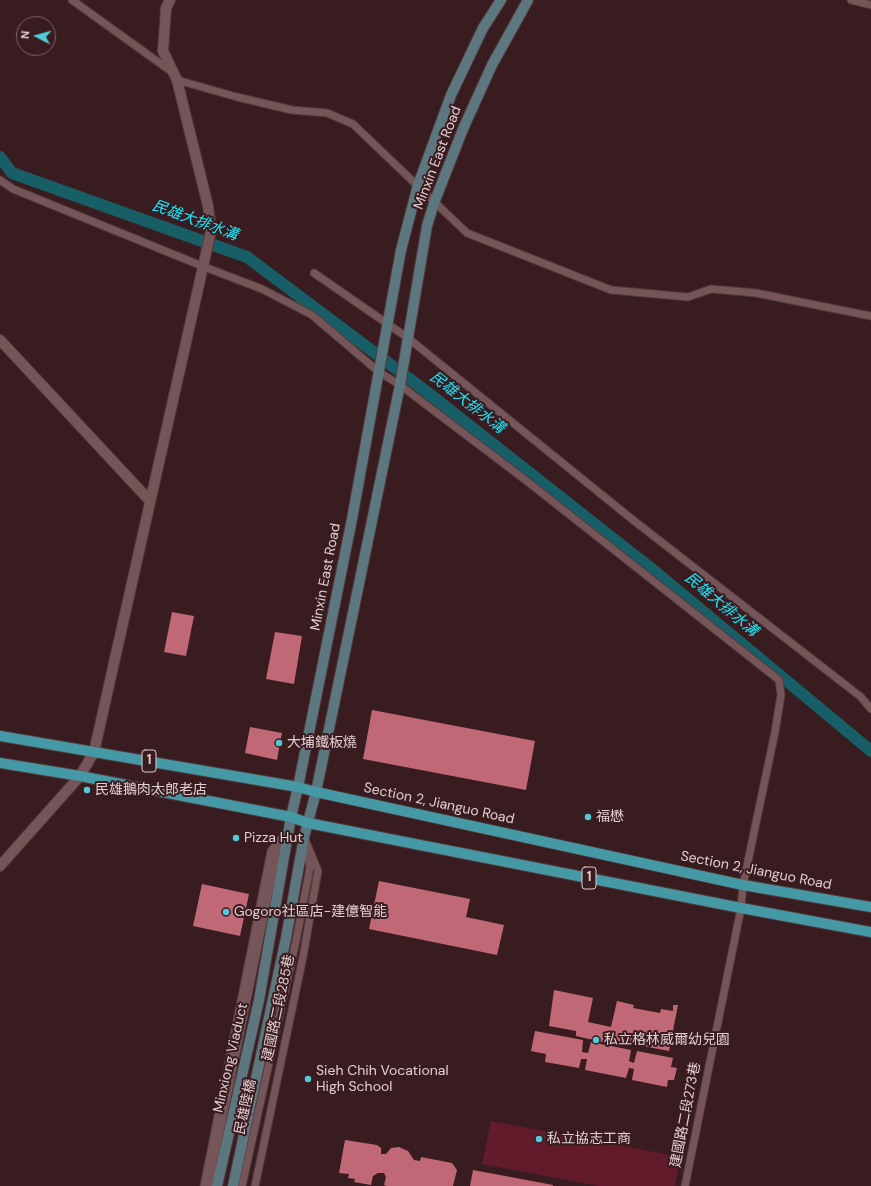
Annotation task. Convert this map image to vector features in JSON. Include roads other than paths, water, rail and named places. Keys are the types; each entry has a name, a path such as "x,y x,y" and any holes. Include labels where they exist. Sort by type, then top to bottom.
{"main road":[{"name":"Minxin East Road","path":"289,828 352,519 401,250 418,185 451,95 483,28 501,0"},
{"name":"Minxin East Road","path":"400,385 427,226 434,203 463,129 492,64 528,0"},
{"path":"316,792 400,385"},
{"name":"Section 2, Jianguo Road","path":"0,736 298,787 743,885 871,907"},
{"name":"1","path":"0,763 80,776 291,817 308,823 871,932"},
{"name":"Minxiong Viaduct","path":"232,1186 286,938 304,837 316,792"},
{"name":"Minxiong Viaduct","path":"217,1186 259,1000 266,935 289,828"}],"street":[{"path":"0,866 80,776 94,752 211,231 208,206 175,76 163,51 166,8 170,0"},
{"path":"0,340 150,501"}],"lane":[{"path":"72,0 175,76 237,97 292,110 327,113 353,124 467,233 611,290 688,297 711,289 756,293 871,316"},
{"path":"851,0 871,5"},
{"name":"建國路二段273巷","path":"0,180 13,189 262,289 312,315 379,372 400,385 534,487 779,680 781,695 775,732 743,885 741,908 685,1186"},
{"path":"314,273 408,338 633,520 861,698 871,709"},
{"path":"204,1186 271,852 289,828"},
{"name":"民雄陸橋","path":"242,1186 296,941 310,867 304,837"},
{"name":"建國路二段285巷","path":"255,1186 303,957 318,871 304,837"},
{"name":"民雄陸橋","path":"209,1186 266,935"}],"waterway":[{"name":"民雄大排水溝","path":"0,157 12,173 247,257 423,389 658,574 871,751"}],"place":[{"name":"大埔鐵板燒","path":"279,743"},
{"name":"民雄鵝肉太郎老店","path":"87,790"},
{"name":"福懋","path":"588,817"},
{"name":"Pizza Hut","path":"236,838"},
{"name":"Gogoro社區店-建億智能","path":"226,912"},
{"name":"私立格林威爾幼兒園","path":"596,1040"},
{"name":"Sieh Chih Vocational High School","path":"308,1079"},
{"name":"私立協志工商","path":"539,1139"}]}
